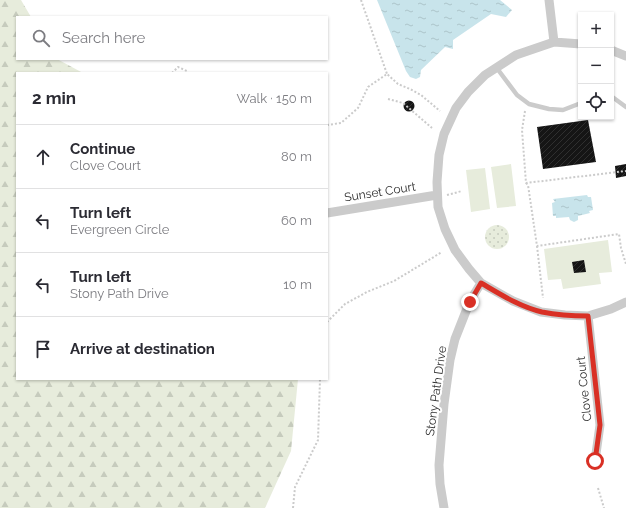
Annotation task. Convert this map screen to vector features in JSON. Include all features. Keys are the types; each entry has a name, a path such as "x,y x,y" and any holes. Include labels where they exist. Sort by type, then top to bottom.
{"street":[{"path":"549,0 554,42"},
{"path":"578,44 554,42 516,55 485,75 456,108 444,134 439,155 437,182 442,195 438,208 445,229 455,250 469,269 481,283 513,301 541,312 565,316 588,316 611,309 626,302"},
{"path":"614,52 626,56"},
{"name":"Sunset Court","path":"328,213 442,195"},
{"name":"Stony Path Drive","path":"444,508 440,484 439,465 442,424 450,360 455,339 470,302 481,283"},
{"name":"Clove Court","path":"588,316 600,425 595,461"}],"lane":[{"path":"496,67 517,95 529,104 549,109 563,110 578,104"},
{"path":"614,98 626,107"}],"path":[{"path":"361,0 387,74 398,84 421,95 440,111"},
{"path":"173,72 178,67 187,70 188,72"},
{"path":"328,125 342,124 358,108 368,87 387,74"},
{"path":"388,99 403,103 432,128"},
{"path":"525,109 522,130 526,183 528,186 537,246 543,298"},
{"path":"526,183 626,171"},
{"path":"442,195 462,191"},
{"path":"537,246 619,234 621,248 626,264"},
{"path":"328,321 345,304 394,280 442,252"},
{"path":"293,508 295,487 318,440 320,380"},
{"path":"598,488 604,508"}],"green space":[{"path":"0,0 21,0 30,16 16,16 16,60 59,60 81,72 16,72 16,380 298,380 291,451 265,508 0,508"},
{"path":"511,164 516,206 497,208 491,167"},
{"path":"485,168 490,209 471,212 466,170"},
{"path":"497,225 506,228 509,237 506,246 497,249 488,246 485,237 488,228"},
{"path":"608,240 612,272 599,273 601,284 563,289 561,279 548,280 544,249"}],"water":[{"path":"377,0 500,0 512,10 506,17 491,14 453,40 453,49 445,47 421,70 420,77 416,79 410,77 406,71"},
{"path":"587,195 588,197 591,197 593,210 589,211 590,213 578,216 578,220 574,222 570,220 569,217 556,218 556,216 553,216 552,203 555,202 553,199"}],"building":[{"path":"409,100 413,102 415,106 413,110 409,112 405,110 403,106 405,102"},
{"path":"588,120 596,162 543,169 537,127"},
{"path":"626,164 626,176 616,178 615,166"},
{"path":"584,260 586,272 574,273 572,262"}],"route":[{"path":"470,302 481,283 513,301 541,312 565,316 588,316 600,425 595,461"}]}
